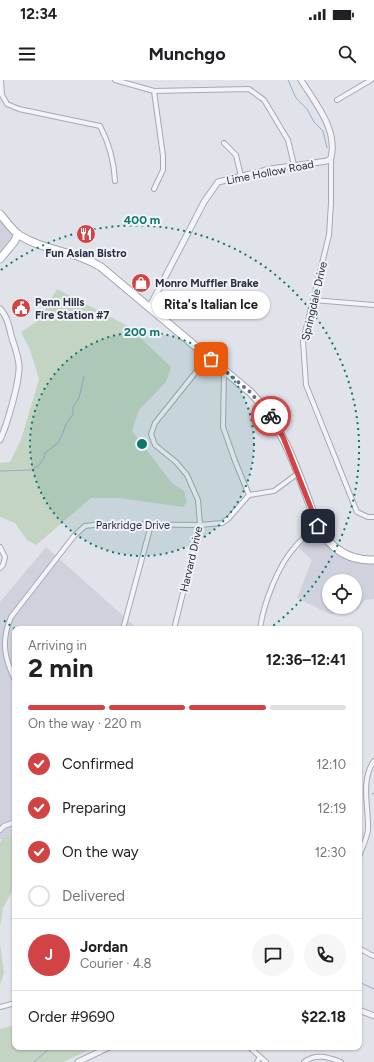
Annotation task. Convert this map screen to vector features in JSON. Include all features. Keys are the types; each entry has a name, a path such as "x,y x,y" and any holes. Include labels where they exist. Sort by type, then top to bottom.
{"main road":[{"path":"0,214 18,234 29,240 92,262 250,392 269,413 283,437 318,526 329,543 345,554 360,559 374,560"},
{"path":"0,254 18,234"},
{"path":"0,259 14,242 18,234"}],"street":[{"path":"1,80 2,95 7,104 19,109 100,126 107,139 115,181"},
{"path":"116,80 154,91 249,89 264,100 288,140 294,165"},
{"path":"301,80 324,117 331,135 333,150 331,158"},
{"path":"337,100 371,80"},
{"path":"154,91 163,156 163,170 154,189"},
{"path":"224,142 236,155 241,176"},
{"name":"Lime Hollow Road","path":"149,308 204,202 218,182 294,165 327,161 331,158"},
{"name":"Springdale Drive","path":"331,158 329,236 303,341 306,385 358,512 368,517 374,517"},
{"path":"313,300 374,305"},
{"path":"0,309 7,320 19,366 17,382 7,422 0,440"},
{"name":"Harvard Drive","path":"175,626 200,525 198,500 187,475 176,462 155,445 151,434 155,423 208,357"},
{"path":"224,370 223,427 250,495 274,491 297,474"},
{"name":"Parkridge Drive","path":"12,674 5,655 5,639 7,627 11,617 74,536 85,526 200,525 222,523 229,518 250,495"},
{"path":"124,626 151,525"},
{"path":"260,626 262,614 277,575 294,547 318,526"},
{"path":"0,547 5,557 3,565 0,568"},
{"path":"362,848 368,831 366,784 368,773 374,761"},
{"path":"0,830 4,826 12,823"},
{"path":"362,950 374,956"},
{"path":"0,1007 12,1004"},
{"path":"362,1011 374,1016"},
{"path":"78,1062 103,1050"},
{"path":"252,1050 266,1062"},
{"path":"304,1062 313,1057 322,1056 341,1062"},
{"path":"256,1062 260,1057"}],"shaded area":[{"path":"0,214 18,234 0,254"},
{"path":"316,530 332,552 356,563 374,564 374,599 365,600 362,604 362,574 322,574 322,610 297,598 312,560 299,548"},
{"path":"46,547 135,626 12,626 12,841 0,839 0,602"}],"green space":[{"path":"57,289 128,326 171,367 166,382 139,410 132,431 172,483 184,491 187,502 183,507 119,498 91,498 36,545 27,540 15,523 0,517 0,463 10,462 21,440 39,379 30,350 21,332 39,320"},
{"path":"12,836 12,892 3,908 0,927 0,843 2,839"},
{"path":"0,944 4,973 0,985"},
{"path":"12,1026 12,1050 89,1050 63,1062 0,1062 0,1029"}],"waterway":[{"path":"288,80 296,98 307,109 314,122 323,131 327,148"},
{"path":"0,471 32,470 39,465 44,458 45,453 58,443 66,424 73,414 73,407 79,398 84,377"},
{"path":"362,983 374,989"},
{"path":"34,1062 48,1050"}],"way so far":[{"path":"211,359 241,383 259,400 271,416"}],"place":[{"name":"Fun Asian Bistro","path":"86,234"},
{"name":"Monro Muffler Brake","path":"141,283"},
{"name":"Penn Hills Fire Station #7","path":"21,308"},
{"name":"Rita's Italian Ice","path":"211,359"}],"route":[{"path":"271,416 283,437 318,526"}]}
